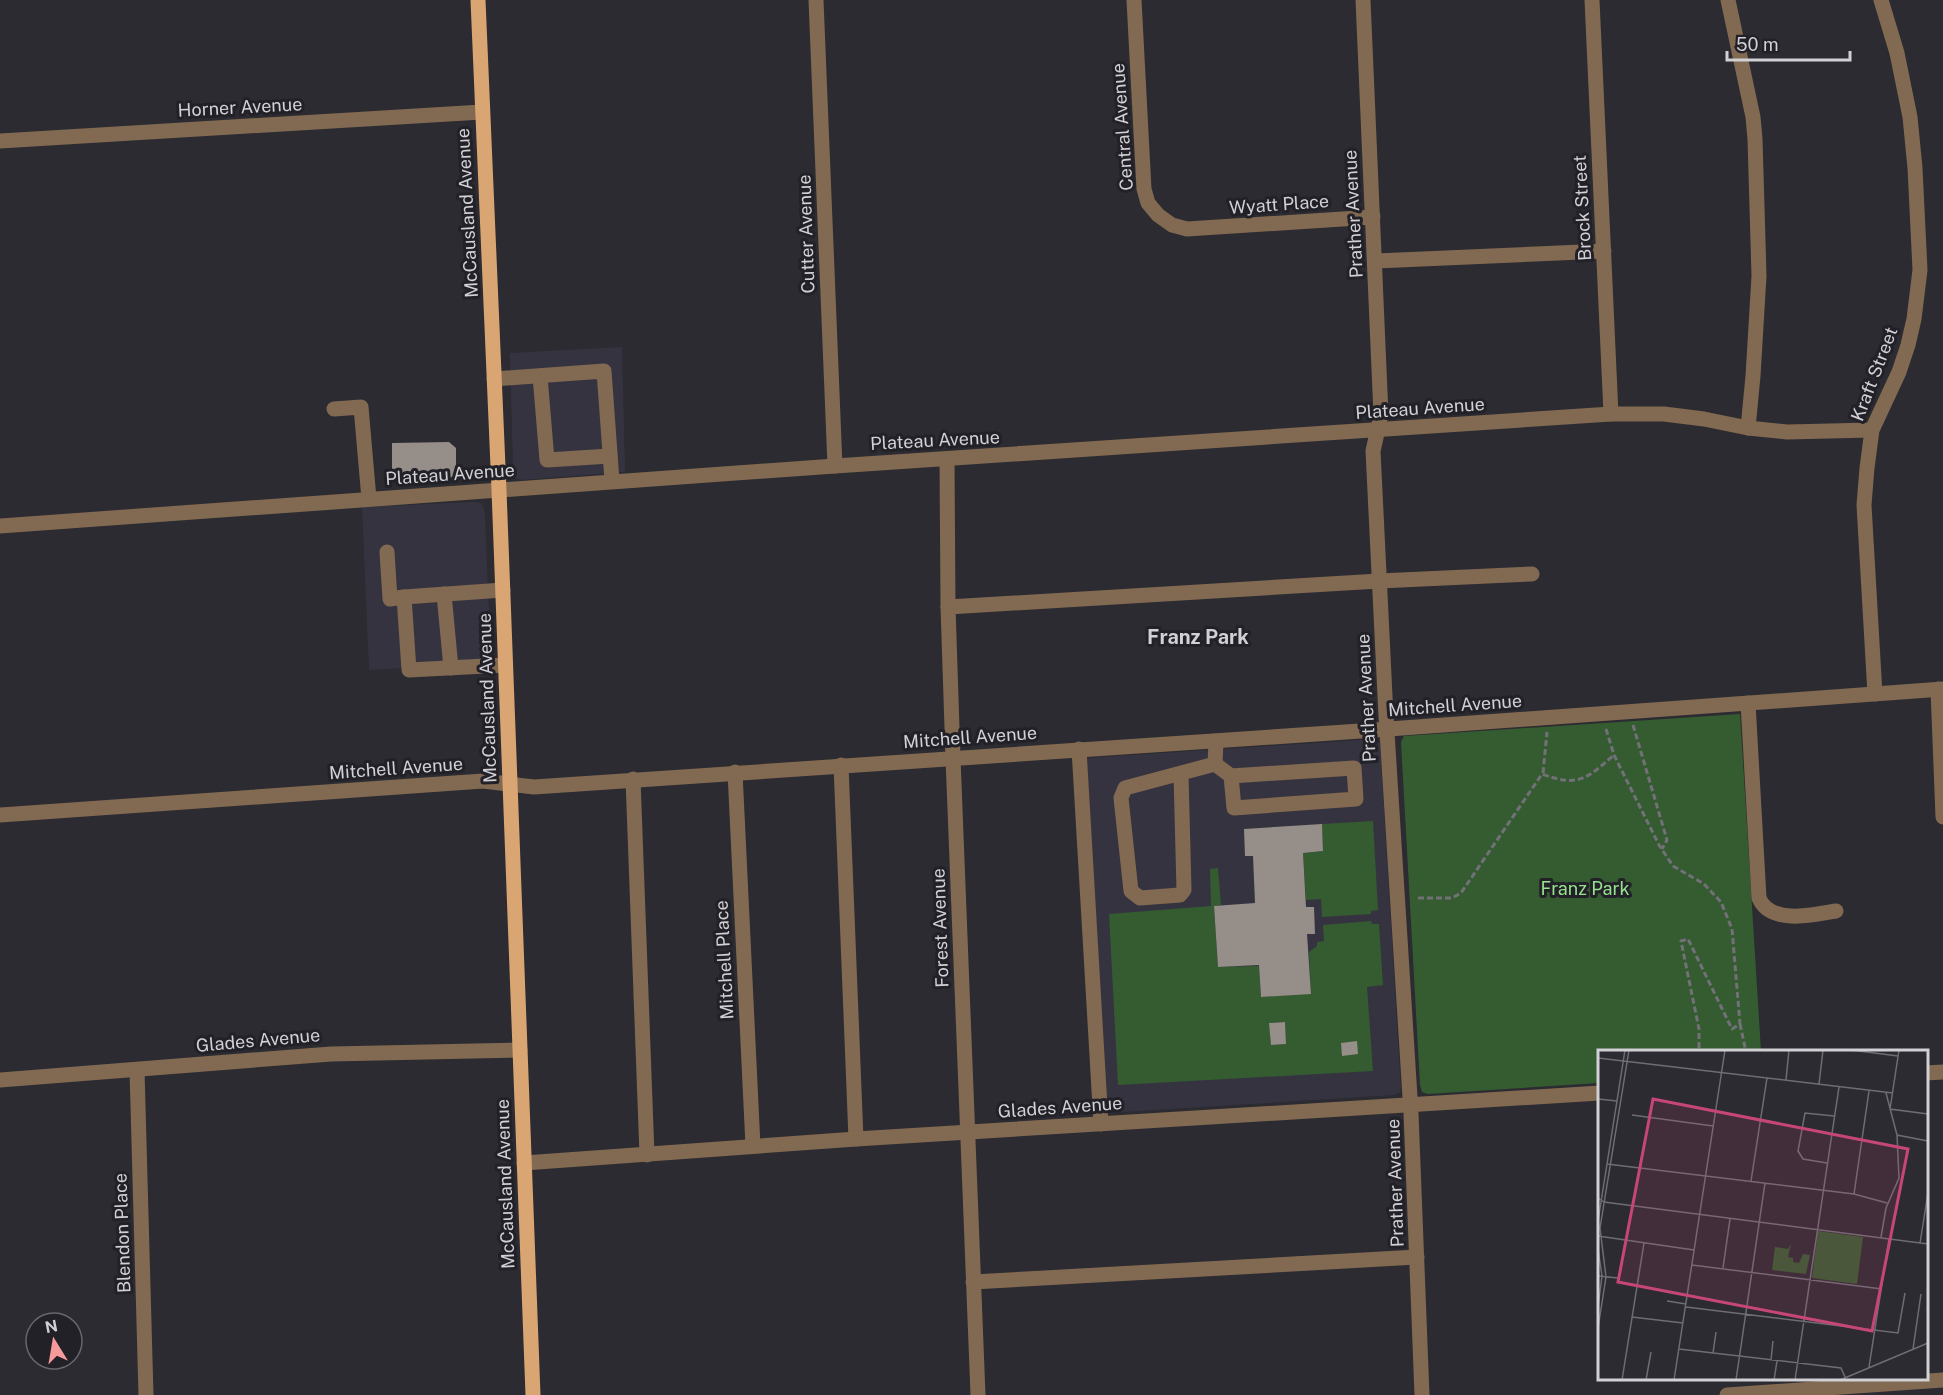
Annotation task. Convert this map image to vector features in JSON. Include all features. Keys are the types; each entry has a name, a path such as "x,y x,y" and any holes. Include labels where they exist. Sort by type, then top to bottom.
{"main road":[{"name":"McCausland Avenue","path":"478,0 533,1395"}],"street":[{"name":"Cutter Avenue","path":"816,0 835,466"},
{"name":"Central Avenue","path":"1134,0 1144,189 1148,203 1158,215 1172,225 1187,229"},
{"name":"Prather Avenue","path":"1362,0 1376,261 1381,415 1372,451 1411,1104 1422,1395"},
{"name":"Brock Street","path":"1592,0 1611,414"},
{"path":"1728,0 1753,117 1755,139 1759,276 1748,428"},
{"name":"Kraft Street","path":"1875,694 1864,504 1867,468 1872,430 1899,372 1908,345 1914,319 1920,270 1910,117 1897,52 1881,0"},
{"name":"Horner Avenue","path":"0,141 482,112"},
{"name":"Wyatt Place","path":"1187,229 1373,217"},
{"path":"1376,261 1604,251"},
{"path":"494,379 604,371 612,481"},
{"path":"540,376 547,460 610,456"},
{"path":"334,409 361,407 369,500"},
{"name":"Plateau Avenue","path":"0,526 612,481 1611,414 1664,414 1704,418 1748,428 1787,432 1872,430"},
{"name":"Forest Avenue","path":"946,459 953,759 978,1395"},
{"path":"387,552 390,599 503,590"},
{"path":"948,607 1532,574"},
{"path":"444,594 451,668"},
{"path":"404,597 409,670 505,665"},
{"path":"1941,689 1943,817"},
{"name":"Mitchell Avenue","path":"0,815 483,781 534,787 1941,689"},
{"path":"1748,703 1759,898 1762,906 1796,918 1836,911"},
{"path":"1215,764 1216,741"},
{"path":"1079,749 1101,1124"},
{"path":"1181,774 1184,890 1180,895 1140,898 1131,891 1121,798 1125,788 1215,764"},
{"path":"1215,764 1231,776 1354,768 1356,799 1234,808 1231,776"},
{"path":"841,765 856,1138"},
{"name":"Mitchell Place","path":"735,772 753,1146"},
{"path":"633,779 647,1155"},
{"name":"Glades Avenue","path":"0,1080 331,1054 520,1050"},
{"name":"Blendon Place","path":"137,1070 146,1395"},
{"path":"1928,1073 1943,1072"},
{"name":"Glades Avenue","path":"524,1163 856,1138 1598,1093"},
{"path":"974,1282 1417,1257"},
{"path":"1727,1395 1943,1380"}],"path":[{"path":"1633,724 1667,840 1662,849"},
{"path":"1605,726 1614,755 1673,866 1704,884 1721,902 1732,928 1740,1024 1746,1050"},
{"path":"1418,898 1452,898 1461,893 1542,774 1547,730"},
{"path":"1542,774 1566,781 1586,778 1614,755"},
{"path":"1699,1050 1699,1029 1681,941 1688,939 1732,1029 1740,1024"}],"shaded area":[{"path":"622,347 625,472 522,480 515,478 510,353"},
{"path":"481,503 485,516 491,663 369,670 362,507"},
{"path":"1375,739 1380,745 1400,1092 1394,1095 1106,1113 1087,758"}],"green space":[{"name":"Franz Park","path":"1740,714 1761,1050 1598,1050 1598,1083 1428,1094 1422,1092 1401,742 1404,736"},
{"path":"1373,821 1378,910 1371,911 1371,914 1322,917 1321,899 1306,900 1303,853 1323,851 1322,824"},
{"path":"1218,868 1221,905 1214,906 1218,967 1259,966 1261,997 1311,993 1309,952 1317,946 1317,942 1324,941 1323,925 1371,921 1372,924 1379,924 1383,985 1367,987 1373,1071 1118,1085 1109,914 1211,906 1210,869","holes":["1285,1022 1286,1044 1271,1045 1270,1023"]}],"building":[{"path":"449,442 456,448 454,477 392,480 392,443"},
{"path":"1322,824 1323,851 1303,853 1306,907 1314,907 1315,934 1307,934 1311,994 1261,997 1259,965 1218,967 1214,906 1255,903 1253,856 1245,856 1244,829"},
{"path":"1285,1022 1286,1044 1271,1045 1269,1023"},
{"path":"1357,1041 1358,1054 1342,1056 1341,1043"}],"district":[{"name":"Franz Park","path":"1198,637"}]}
